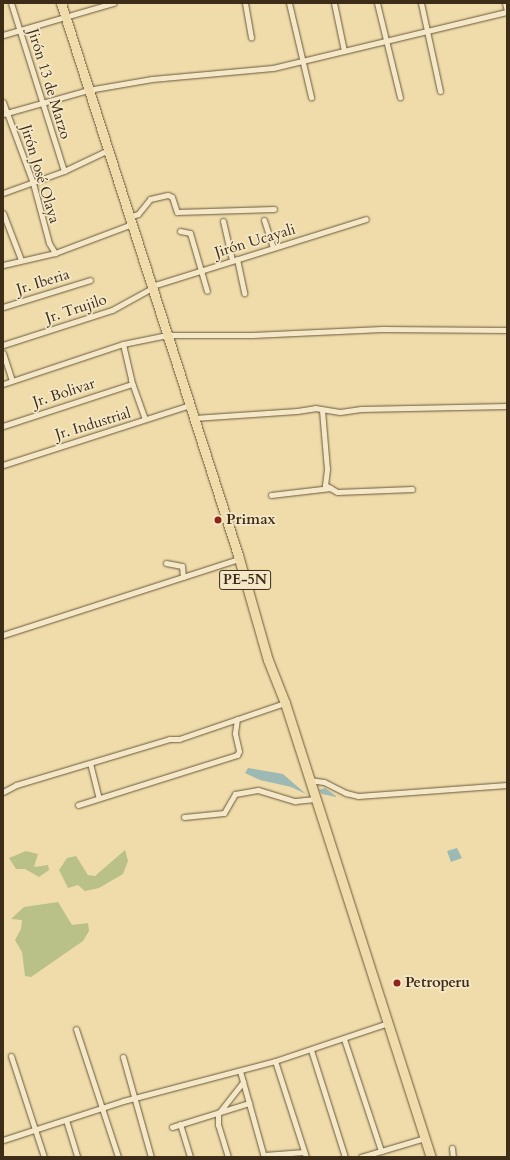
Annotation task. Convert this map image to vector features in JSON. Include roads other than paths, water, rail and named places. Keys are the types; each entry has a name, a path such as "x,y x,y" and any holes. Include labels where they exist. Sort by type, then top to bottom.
{"highway":[{"name":"PE-5N","path":"61,3 239,559 264,647 285,703 431,1157"}],"street":[{"name":"Jirón 13 de Marzo","path":"11,3 64,171"},
{"path":"3,35 113,3"},
{"path":"245,3 251,37"},
{"path":"289,3 311,97"},
{"path":"334,3 344,50"},
{"path":"377,3 400,97"},
{"path":"421,3 440,91"},
{"path":"5,113 88,90 152,79 273,68 426,30 507,12 505,3"},
{"name":"Jirón José Olaya","path":"3,102 5,113 33,183 45,232 55,253"},
{"path":"3,193 64,171 108,150"},
{"path":"3,265 55,253 131,220 150,199 168,195 172,198 177,212 274,209"},
{"path":"3,213 21,260"},
{"name":"Jirón Ucayali","path":"152,287 201,270 366,219"},
{"path":"264,220 273,248"},
{"path":"223,221 244,293"},
{"path":"180,230 190,233 207,291"},
{"name":"Jr. Iberia","path":"3,307 90,280"},
{"name":"Jr. Trujilo","path":"3,345 112,310 152,287"},
{"path":"3,384 123,344 167,335 252,335 382,329 507,330"},
{"path":"123,344 132,384 145,419"},
{"path":"3,353 12,380"},
{"name":"Jr. Bolivar","path":"3,426 132,384"},
{"name":"Jr. Industrial","path":"3,465 190,405"},
{"path":"194,418 322,410 340,412 361,409 507,406"},
{"path":"322,410 327,469 325,485 337,492 412,490"},
{"path":"271,495 331,488"},
{"path":"3,635 239,559"},
{"path":"166,563 183,566 183,577"},
{"path":"3,792 16,785 169,739 179,739 285,703"},
{"path":"78,805 236,755 239,751 235,733 237,719"},
{"path":"90,763 99,798"},
{"path":"309,780 324,782 346,793 358,796 507,785"},
{"path":"184,817 224,813 235,794 258,790 295,801 315,799"},
{"path":"3,1140 135,1098 275,1061 388,1023"},
{"path":"76,1030 118,1157"},
{"path":"344,1039 381,1151"},
{"path":"311,1050 345,1157"},
{"path":"10,1056 44,1157"},
{"path":"123,1058 151,1157"},
{"path":"240,1071 264,1156 305,1154 275,1061"},
{"path":"228,1157 218,1125 218,1114 243,1082"},
{"path":"172,1127 218,1114 249,1103"},
{"path":"66,1120 77,1157"},
{"path":"180,1124 190,1157"},
{"path":"361,1157 425,1138"},
{"path":"452,1148 453,1157"}],"water":[{"path":"248,768 283,774 306,794 291,787 260,780 245,773"},
{"path":"325,788 336,797 322,794 319,790"},
{"path":"457,848 462,858 451,862 447,851"}],"place":[{"name":"Primax","path":"218,520"},
{"name":"Petroperu","path":"397,983"}]}
